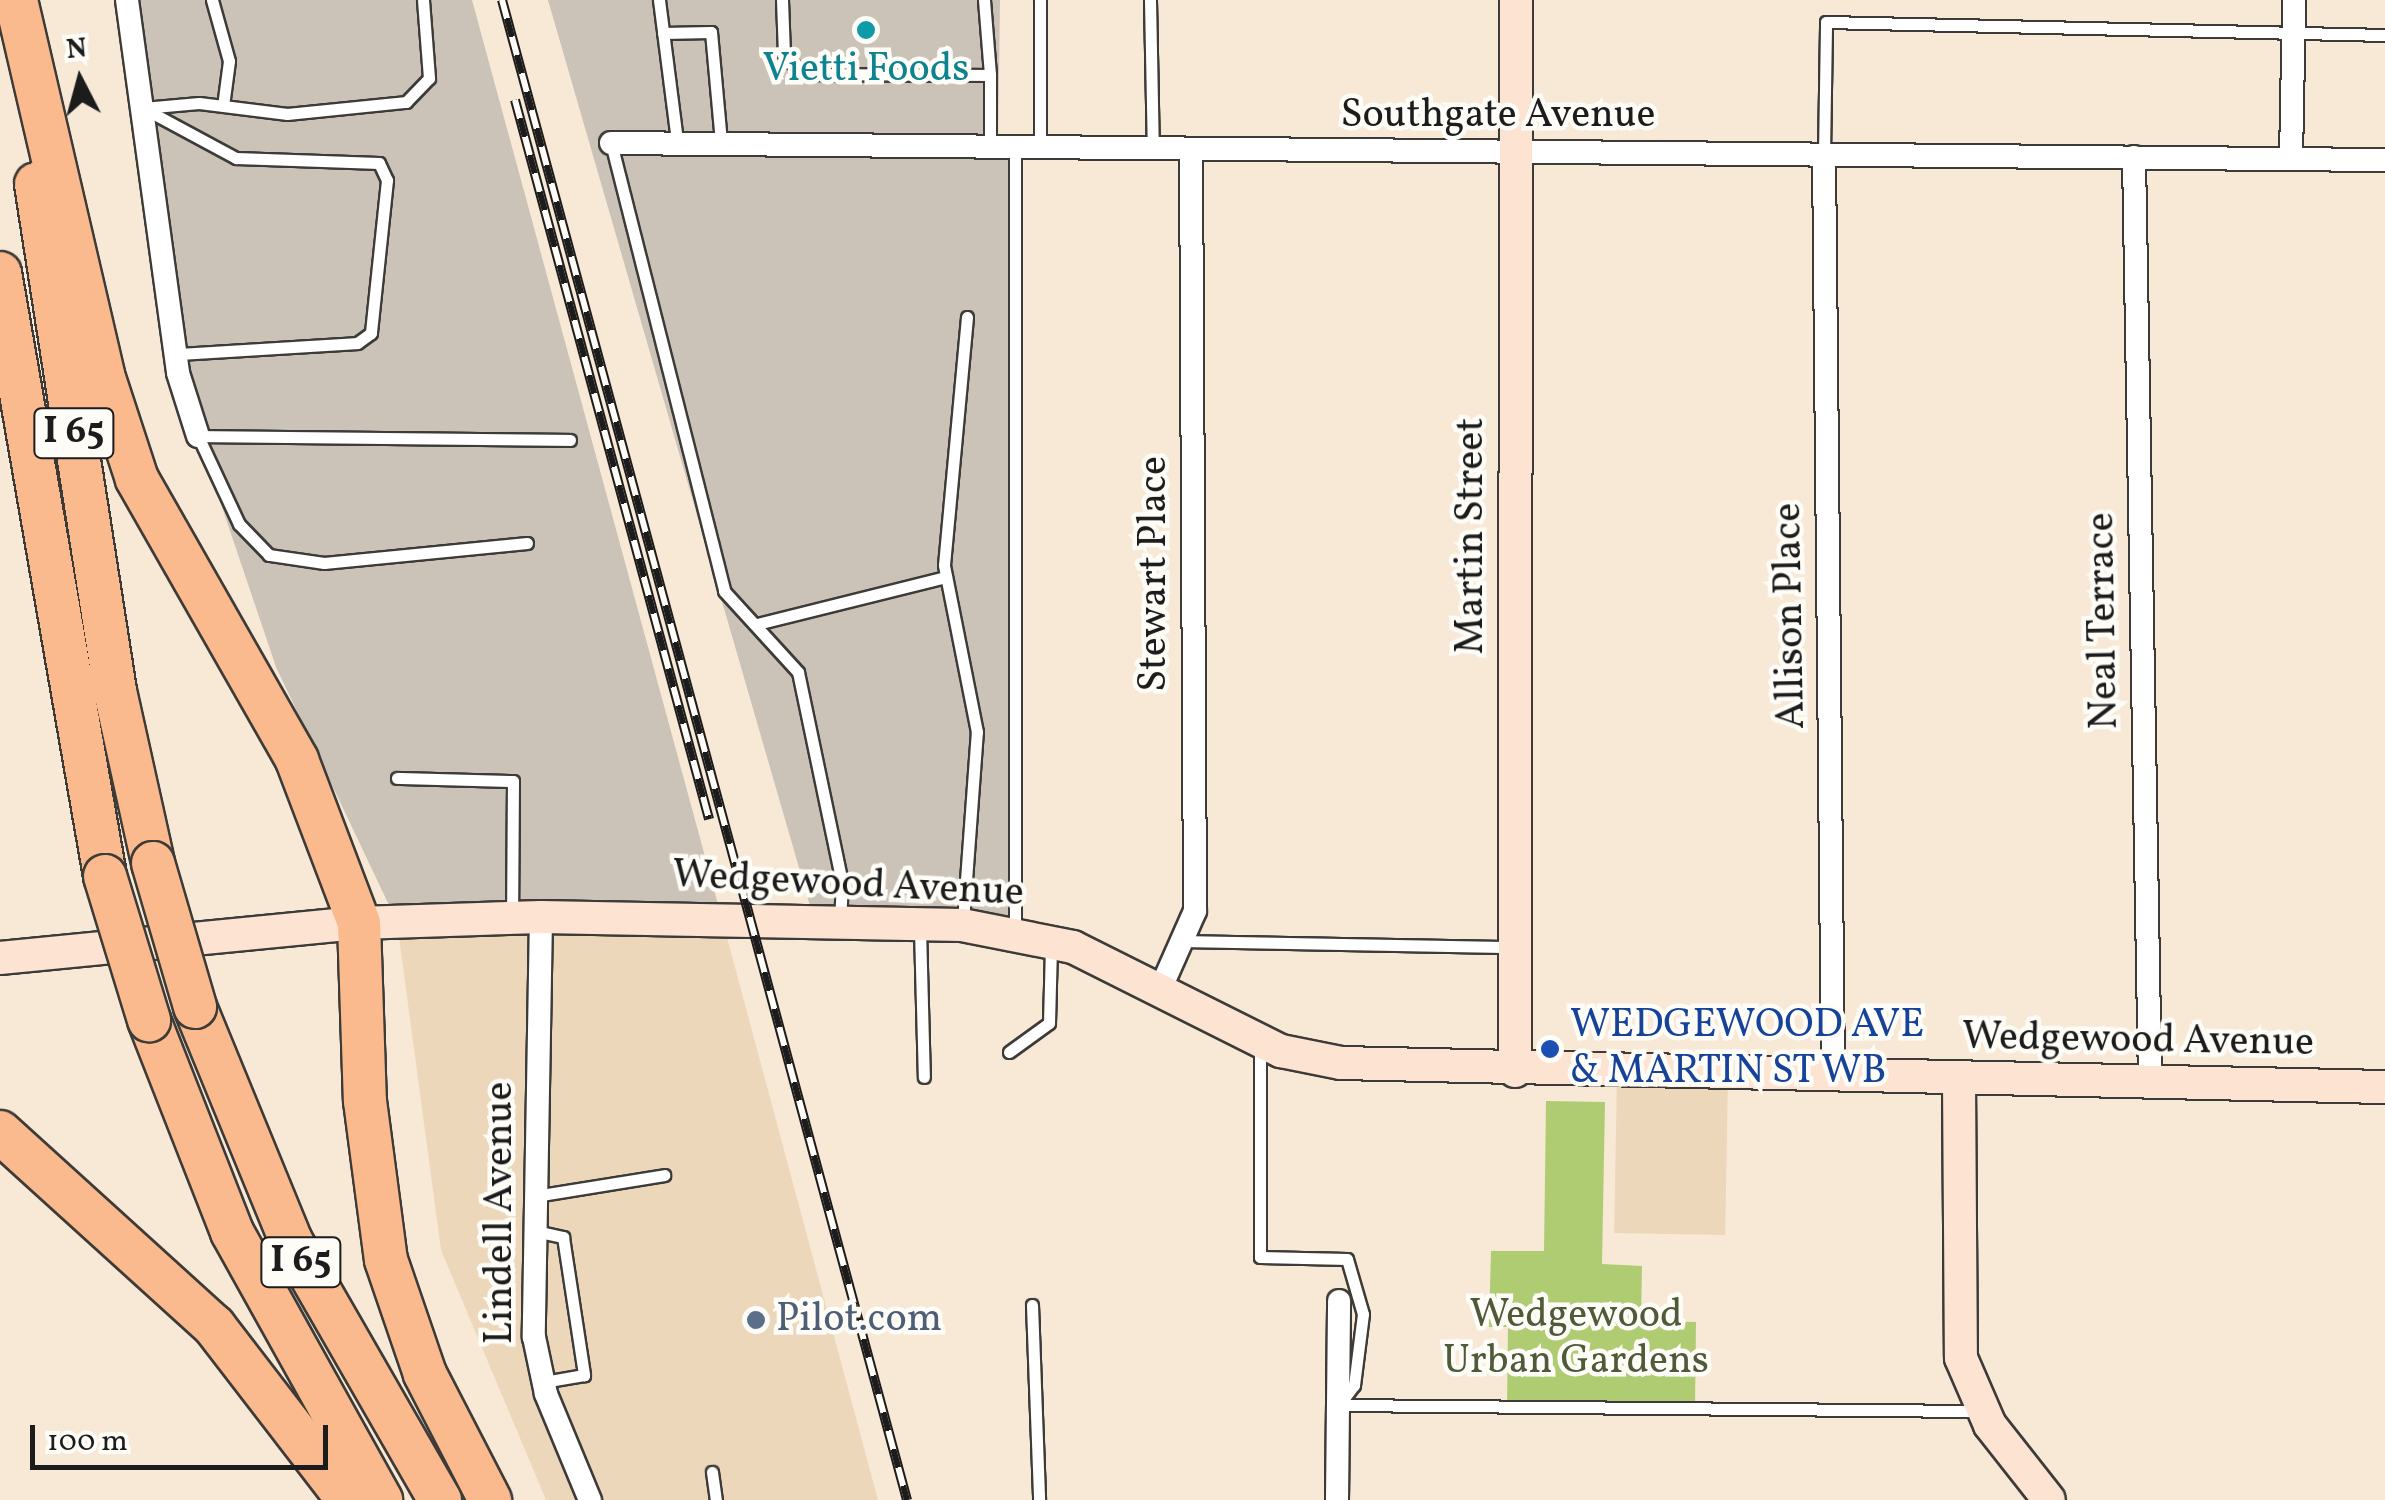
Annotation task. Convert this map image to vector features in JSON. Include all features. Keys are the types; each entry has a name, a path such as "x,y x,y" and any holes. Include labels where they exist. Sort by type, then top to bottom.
{"highway":[{"name":"I 65","path":"8,0 100,602 153,863 195,1007 299,1257 440,1500"},
{"path":"16,0 103,375 137,479 280,725 360,923 365,1101 382,1241 425,1374 490,1500"},
{"name":"I 65","path":"0,272 105,876 148,1020 232,1232 381,1500"},
{"path":"0,1132 214,1326 348,1500"}],"main road":[{"name":"Martin Street","path":"1515,1071 1512,156 1516,0"},
{"name":"Wedgewood Avenue","path":"0,958 360,923 526,917 962,925 1052,940 1260,1040 1341,1064 1515,1071 2385,1087"},
{"path":"1958,1080 1962,1358 1984,1411 2048,1500"}],"street":[{"path":"128,0 176,354 198,436"},
{"path":"2291,159 2294,0"},
{"name":"Southgate Avenue","path":"612,143 677,140 1512,156 1824,154 2385,160"},
{"name":"Stewart Place","path":"1160,990 1186,941 1196,849 1191,151"},
{"name":"Allison Place","path":"1824,154 1833,1077"},
{"name":"Neal Terrace","path":"2134,157 2150,1084"},
{"name":"Lindell Avenue","path":"526,917 543,1382 590,1500"},
{"path":"1338,1500 1340,1301"}],"lane":[{"path":"212,0 230,61 222,106"},
{"path":"143,108 222,106 287,114 422,95 432,60 423,0"},
{"path":"659,0 677,140"},
{"path":"782,0 784,54 802,74 990,75"},
{"path":"984,0 990,145"},
{"path":"1040,0 1040,147"},
{"path":"1150,0 1152,150"},
{"path":"1824,154 1826,22 2385,35"},
{"path":"663,33 711,32 721,141"},
{"path":"143,108 236,158 379,163 388,180 371,333 357,343 176,354"},
{"path":"612,143 724,592 798,672 842,883 840,924"},
{"path":"1015,146 1016,932"},
{"path":"962,925 977,732 946,577 967,318"},
{"path":"527,543 324,563 269,555 239,524 198,436 570,440"},
{"path":"757,624 946,577"},
{"path":"397,778 514,781 526,917"},
{"path":"920,925 924,1077"},
{"path":"1010,1052 1049,1023 1052,940"},
{"path":"1186,941 1515,947"},
{"path":"1260,1040 1260,1257 1346,1258 1361,1296 1361,1346 1354,1385 1338,1405"},
{"path":"535,1196 664,1175"},
{"path":"535,1231 563,1237 584,1376 543,1382"},
{"path":"1032,1305 1039,1500"},
{"path":"1338,1405 1984,1411"},
{"path":"712,1472 716,1500"}],"shaded area":[{"path":"127,0 472,0 722,919 397,922 276,667 198,436"},
{"path":"548,0 1000,0 998,145 1015,146 1015,932 815,923"},
{"path":"722,919 878,1500 546,1500 441,1250 397,922"},
{"path":"1617,1073 1728,1075 1725,1235 1614,1233"}],"green space":[{"name":"Wedgewood Urban Gardens","path":"1546,1101 1605,1102 1602,1264 1642,1266 1641,1321 1696,1322 1695,1408 1507,1405 1508,1327 1489,1327 1491,1251 1544,1251"}],"railway":[{"path":"502,0 907,1500"},
{"path":"515,100 709,819"}],"place":[{"name":"Vietti Foods","path":"866,30"},
{"name":"WEDGEWOOD AVE & MARTIN ST WB","path":"1550,1049"},
{"name":"Pilot.com","path":"756,1320"}]}
